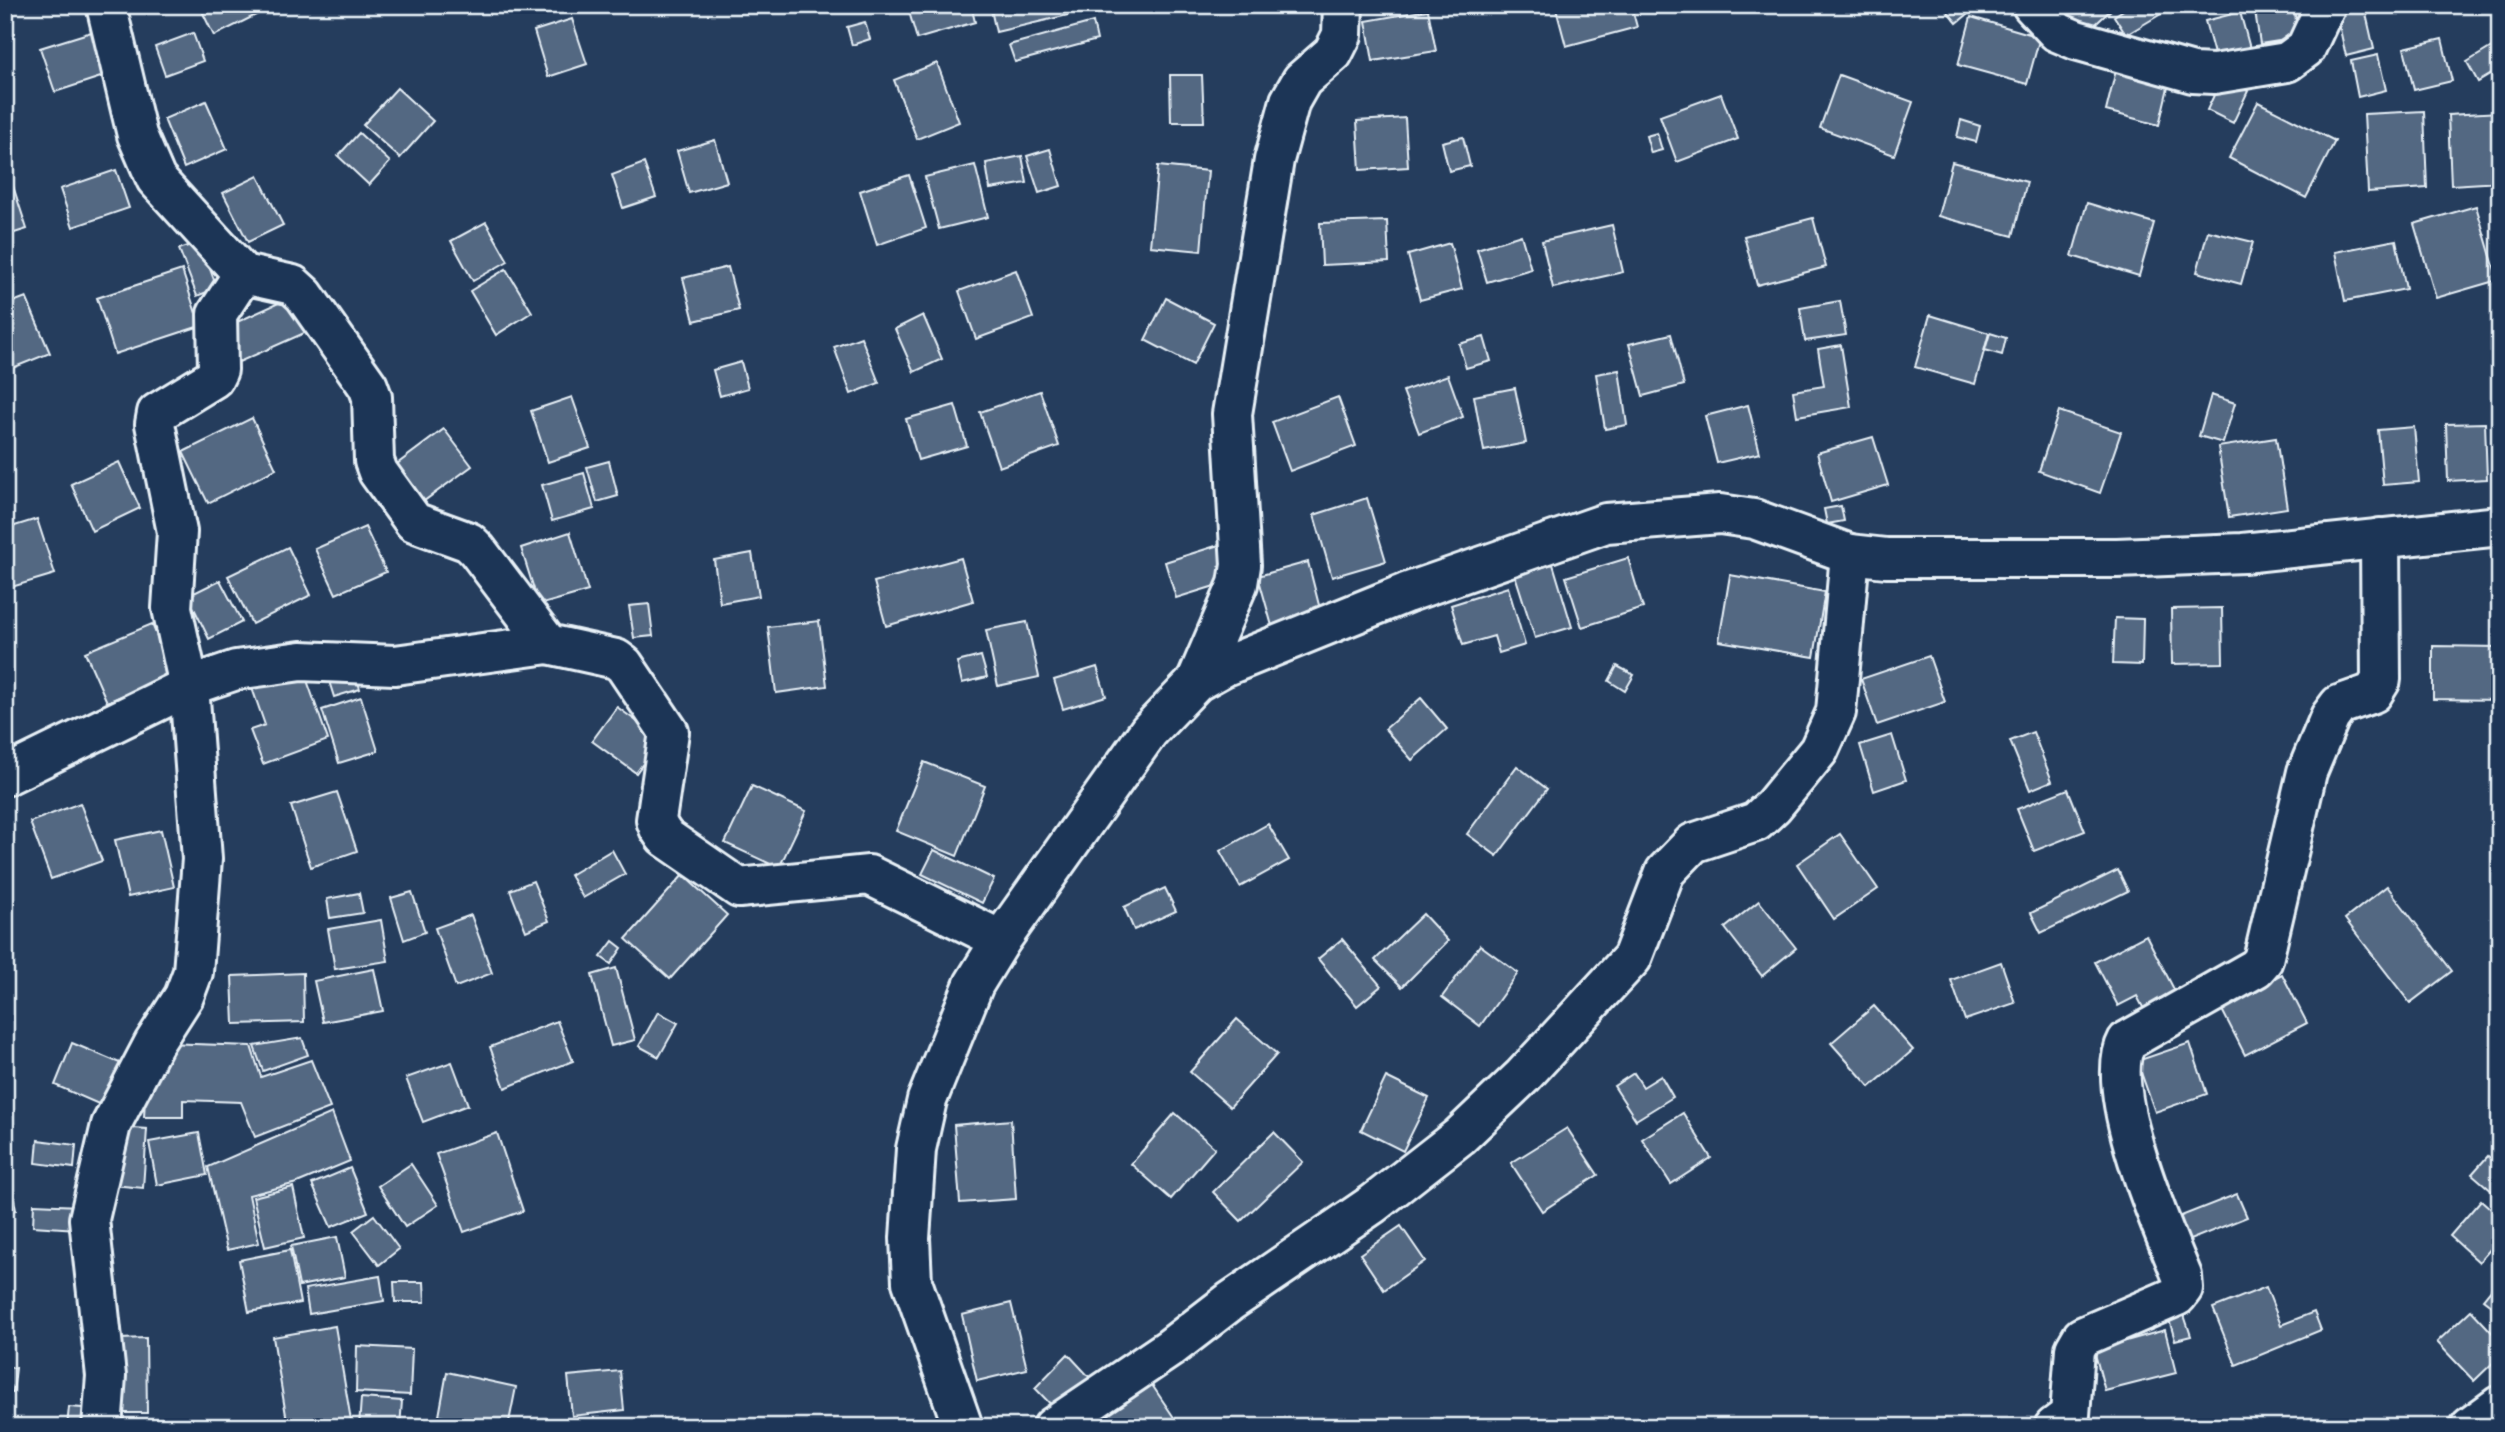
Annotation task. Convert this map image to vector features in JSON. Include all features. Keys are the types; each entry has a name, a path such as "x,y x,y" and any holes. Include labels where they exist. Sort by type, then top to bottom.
{"street":[{"path":"106,5 137,135 156,179 243,274 293,285 304,295 368,386 372,397 374,461 378,472 414,522 469,542 478,550 548,645"},
{"path":"1186,692 1238,584 1241,565 1232,414 1274,160 1290,101 1302,80 1333,54 1342,35 1343,5"},
{"path":"2032,5 2057,32 2076,40 2193,73 2214,74 2287,62 2306,48 2326,5"},
{"path":"102,1427 106,1376 89,1219 111,1125 154,1042 184,996 192,972 202,859 189,686 172,608 177,532 155,424 157,413 214,378 218,370 217,314 243,274"},
{"path":"963,1427 912,1282 909,1238 915,1162 928,1100 974,984 1001,940 1149,731 1186,692 1223,667 1406,593 1606,523 1720,514 1754,519 1850,554 1886,558 2117,558 2244,553 2500,526"},
{"path":"2054,1427 2070,1415 2075,1349 2082,1337 2177,1296 2183,1287 2182,1276 2151,1201 2137,1158 2125,1101 2122,1050 2127,1041 2256,968 2263,960 2307,772 2316,750 2330,717 2339,705 2373,693 2381,680 2380,538"},
{"path":"1053,1427 1170,1348 1231,1301 1373,1204 1424,1165 1460,1136 1523,1076 1620,971 1665,872 1693,843 1756,822 1819,750 1836,712 1850,554"},
{"path":"5,776 189,686 236,670 301,660 395,665 548,645 616,659 624,665 669,732 656,820 659,828 665,838 738,888 869,875 1001,940"},
{"path":"2470,1427 2500,1405"}],"building":[{"path":"199,5 258,5 262,12 214,36"},
{"path":"907,5 971,5 975,22 917,39"},
{"path":"990,5 1065,5 1068,15 996,32"},
{"path":"1555,5 1631,5 1637,27 1566,46"},
{"path":"1942,5 1979,5 1957,23"},
{"path":"2062,5 2113,5 2114,7 2086,33"},
{"path":"2131,5 2156,5 2161,14 2126,35 2114,16"},
{"path":"2294,5 2298,38 2260,44 2255,11"},
{"path":"2364,5 2374,49 2346,56 2335,7"},
{"path":"1428,10 1436,51 1373,61 1366,21"},
{"path":"2240,12 2252,56 2217,65 2205,21"},
{"path":"1971,17 2040,37 2027,84 1958,65"},
{"path":"572,19 587,64 548,77 534,31"},
{"path":"865,22 870,39 852,45 847,27"},
{"path":"1093,22 1097,40 1015,62 1009,45"},
{"path":"101,29 116,72 55,92 40,48"},
{"path":"193,33 203,61 165,75 155,47"},
{"path":"2442,39 2452,81 2414,90 2404,48"},
{"path":"2500,42 2500,69 2478,82 2467,62"},
{"path":"2378,55 2386,90 2358,97 2351,61"},
{"path":"937,63 959,122 917,139 894,80"},
{"path":"2117,66 2170,79 2159,125 2106,111"},
{"path":"1170,75 1202,75 1204,122 1171,122"},
{"path":"1839,75 1913,102 1894,155 1820,128"},
{"path":"2222,78 2248,91 2233,123 2207,110"},
{"path":"397,88 433,121 400,158 363,125"},
{"path":"1721,94 1738,139 1677,162 1660,116"},
{"path":"206,101 227,149 184,168 164,119"},
{"path":"2258,102 2335,141 2306,198 2229,158"},
{"path":"2424,111 2427,188 2368,192 2364,114"},
{"path":"2500,112 2500,182 2451,185 2448,115"},
{"path":"1405,118 1408,167 1360,170 1357,121"},
{"path":"1961,120 1980,126 1976,142 1957,137"},
{"path":"359,133 390,162 369,185 338,156"},
{"path":"1657,133 1662,150 1651,153 1646,136"},
{"path":"1463,137 1470,166 1449,171 1442,142"},
{"path":"715,140 727,182 689,193 677,151"},
{"path":"1050,149 1061,186 1039,193 1027,156"},
{"path":"1022,156 1027,183 990,189 986,163"},
{"path":"1952,162 2027,182 2013,236 1938,216"},
{"path":"644,163 656,197 623,208 612,175"},
{"path":"975,165 988,217 939,229 925,177"},
{"path":"1158,166 1208,171 1201,251 1150,246"},
{"path":"116,170 129,208 73,227 60,189"},
{"path":"909,175 926,228 877,245 860,191"},
{"path":"258,176 283,225 248,242 223,193"},
{"path":"12,183 27,229 5,236 5,185"},
{"path":"2087,203 2154,223 2139,276 2072,256"},
{"path":"2476,206 2498,280 2436,298 2414,224"},
{"path":"1813,218 1826,267 1757,285 1744,236"},
{"path":"1387,221 1389,262 1322,265 1320,223"},
{"path":"486,222 508,261 473,281 451,241"},
{"path":"1612,225 1623,272 1553,288 1542,241"},
{"path":"2208,231 2253,242 2241,284 2197,272"},
{"path":"1521,235 1531,269 1487,282 1477,249"},
{"path":"2396,240 2406,289 2345,301 2335,252"},
{"path":"200,242 217,288 197,296 179,249"},
{"path":"1450,243 1462,289 1420,300 1408,255"},
{"path":"728,267 739,310 694,321 683,278"},
{"path":"506,269 532,312 496,335 470,291"},
{"path":"182,270 200,326 115,354 97,298"},
{"path":"1016,270 1033,318 976,339 959,291"},
{"path":"294,296 309,331 239,362 224,328"},
{"path":"26,297 50,353 5,371 5,305"},
{"path":"1166,298 1214,323 1193,365 1145,340"},
{"path":"1840,301 1846,335 1805,341 1800,308"},
{"path":"923,315 942,359 914,372 895,329"},
{"path":"1930,315 1989,333 1975,384 1915,367"},
{"path":"1990,333 2006,338 2002,355 1985,350"},
{"path":"1671,334 1684,385 1643,396 1629,344"},
{"path":"861,337 879,383 851,394 834,347"},
{"path":"1484,337 1491,361 1466,368 1459,344"},
{"path":"1841,345 1851,407 1797,416 1793,391 1824,386 1818,349"},
{"path":"741,362 748,388 720,396 713,370"},
{"path":"1619,370 1627,425 1605,429 1596,374"},
{"path":"1448,375 1463,417 1419,433 1403,391"},
{"path":"1515,388 1526,443 1484,451 1474,396"},
{"path":"1040,391 1059,446 999,467 980,412"},
{"path":"2211,395 2235,403 2223,443 2199,436"},
{"path":"572,397 590,448 548,462 531,411"},
{"path":"1338,397 1356,446 1290,471 1272,422"},
{"path":"955,405 967,446 918,460 906,419"},
{"path":"1748,405 1760,453 1717,463 1705,416"},
{"path":"2059,411 2121,432 2100,493 2039,471"},
{"path":"252,418 276,469 208,503 183,452"},
{"path":"2485,423 2487,479 2448,481 2446,424"},
{"path":"2414,427 2419,482 2383,485 2378,430"},
{"path":"444,429 472,466 424,501 397,464"},
{"path":"1873,437 1888,485 1831,502 1817,453"},
{"path":"2276,438 2287,508 2229,517 2218,447"},
{"path":"609,461 618,496 597,502 587,467"},
{"path":"119,462 140,508 92,531 71,484"},
{"path":"584,473 594,509 552,521 542,485"},
{"path":"1367,498 1386,561 1332,577 1314,515"},
{"path":"1841,506 1844,521 1827,524 1824,509"},
{"path":"37,519 55,574 5,589 5,529"},
{"path":"365,527 386,572 336,594 315,549"},
{"path":"570,532 588,591 539,605 521,548"},
{"path":"1222,544 1234,580 1176,598 1165,562"},
{"path":"288,547 311,595 252,624 228,576"},
{"path":"752,553 759,596 720,603 714,560"},
{"path":"961,558 973,601 886,626 874,582"},
{"path":"1628,558 1643,608 1582,627 1566,577"},
{"path":"1308,562 1321,613 1272,626 1258,576"},
{"path":"1553,564 1572,627 1535,638 1515,575"},
{"path":"1730,575 1825,592 1814,657 1719,641"},
{"path":"220,580 242,622 209,639 188,596"},
{"path":"1508,587 1525,645 1499,653 1494,636 1463,645 1451,605"},
{"path":"649,604 653,636 634,638 629,606"},
{"path":"2222,608 2223,663 2172,664 2171,609"},
{"path":"2115,618 2143,619 2142,665 2113,664"},
{"path":"819,621 827,686 776,693 768,627"},
{"path":"1027,622 1039,677 998,686 986,630"},
{"path":"152,624 173,675 107,702 85,652"},
{"path":"2433,646 2500,647 2500,700 2433,699"},
{"path":"981,656 987,677 962,683 957,662"},
{"path":"1929,656 1945,702 1877,725 1861,679"},
{"path":"302,666 328,740 263,764 250,730 265,725 251,685"},
{"path":"1617,666 1634,675 1625,691 1609,681"},
{"path":"354,667 360,689 334,697 327,675"},
{"path":"1097,667 1106,696 1063,709 1054,680"},
{"path":"361,697 378,751 339,763 322,710"},
{"path":"1421,698 1447,729 1412,760 1385,729"},
{"path":"617,707 661,739 636,773 592,741"},
{"path":"2033,732 2052,781 2030,790 2010,741"},
{"path":"1892,735 1906,780 1874,791 1860,745"},
{"path":"924,762 985,786 957,856 896,831"},
{"path":"1517,766 1547,789 1497,856 1467,834"},
{"path":"752,786 806,811 779,868 725,843"},
{"path":"2068,789 2085,831 2034,851 2017,809"},
{"path":"337,792 357,851 311,867 291,806"},
{"path":"80,803 102,861 51,879 30,822"},
{"path":"1268,824 1289,860 1240,887 1220,851"},
{"path":"161,830 174,887 128,897 115,840"},
{"path":"1840,834 1878,889 1834,919 1797,864"},
{"path":"612,850 625,874 583,898 570,875"},
{"path":"934,850 994,879 982,903 922,874"},
{"path":"2118,870 2128,891 2041,933 2031,913"},
{"path":"683,875 727,915 670,979 626,939"},
{"path":"533,881 549,921 526,931 510,890"},
{"path":"2387,886 2452,971 2410,1003 2345,919"},
{"path":"1165,888 1176,911 1134,930 1124,907"},
{"path":"412,892 425,932 404,940 391,898"},
{"path":"359,893 363,913 330,918 327,899"},
{"path":"1759,901 1796,948 1762,976 1725,928"},
{"path":"1423,914 1448,941 1402,987 1375,960"},
{"path":"471,915 492,973 456,987 435,928"},
{"path":"381,920 388,961 335,969 328,929"},
{"path":"2146,935 2179,999 2147,1015 2137,996 2118,1006 2095,962"},
{"path":"1342,939 1381,986 1357,1006 1318,959"},
{"path":"613,941 622,948 611,964 601,957"},
{"path":"1480,945 1518,973 1480,1026 1442,997"},
{"path":"2001,962 2015,1003 1965,1020 1951,980"},
{"path":"616,968 635,1040 611,1046 592,975"},
{"path":"374,969 383,1011 323,1022 314,981"},
{"path":"303,973 304,1022 234,1024 232,976"},
{"path":"2282,974 2307,1023 2245,1055 2220,1006"},
{"path":"1874,1006 1913,1050 1870,1087 1831,1043"},
{"path":"658,1012 678,1023 659,1057 639,1046"},
{"path":"1237,1019 1277,1054 1230,1107 1190,1072"},
{"path":"557,1021 573,1061 505,1088 490,1047"},
{"path":"302,1038 308,1055 263,1071 254,1046"},
{"path":"72,1043 127,1066 110,1109 55,1085"},
{"path":"165,1043 251,1046 261,1077 311,1060 330,1108 255,1137 241,1102 183,1100 183,1117 144,1117 145,1099"},
{"path":"2190,1043 2207,1094 2155,1112 2137,1061"},
{"path":"452,1062 468,1105 423,1122 406,1078"},
{"path":"1634,1073 1643,1087 1661,1076 1673,1097 1636,1120 1614,1086"},
{"path":"1386,1077 1429,1098 1403,1151 1361,1130"},
{"path":"332,1113 350,1161 297,1183 249,1195 259,1243 227,1250 208,1167"},
{"path":"1175,1113 1215,1148 1171,1199 1131,1164"},
{"path":"1683,1113 1711,1158 1671,1184 1642,1139"},
{"path":"1011,1120 1016,1199 960,1203 954,1125"},
{"path":"117,1127 147,1129 143,1188 113,1185"},
{"path":"1567,1128 1598,1175 1542,1211 1511,1163"},
{"path":"1274,1132 1303,1162 1241,1221 1213,1192"},
{"path":"199,1133 207,1175 157,1185 149,1142"},
{"path":"497,1133 523,1211 464,1232 436,1154"},
{"path":"38,1140 76,1145 74,1168 36,1163"},
{"path":"2488,1156 2500,1166 2500,1198 2472,1174"},
{"path":"5,1157 16,1210 5,1212"},
{"path":"411,1164 438,1205 405,1227 378,1186"},
{"path":"350,1168 368,1212 331,1227 312,1184"},
{"path":"293,1187 304,1238 265,1247 253,1197"},
{"path":"2237,1194 2247,1217 2180,1244 2171,1220"},
{"path":"2481,1200 2500,1217 2500,1238 2479,1262 2450,1236"},
{"path":"34,1204 79,1206 77,1229 33,1226"},
{"path":"374,1215 399,1249 379,1265 353,1231"},
{"path":"1401,1226 1425,1261 1384,1290 1360,1254"},
{"path":"337,1237 345,1277 299,1286 291,1246"},
{"path":"290,1250 300,1303 249,1312 239,1260"},
{"path":"380,1276 384,1301 309,1314 305,1289"},
{"path":"2500,1278 2500,1312 2483,1299"},
{"path":"394,1282 424,1282 425,1302 395,1302"},
{"path":"2266,1287 2281,1325 2314,1312 2321,1330 2236,1365 2213,1308"},
{"path":"5,1296 9,1296 9,1348 5,1348"},
{"path":"1011,1303 1027,1369 977,1381 962,1315"},
{"path":"2182,1309 2191,1336 2175,1340 2167,1313"},
{"path":"2471,1310 2500,1341 2500,1356 2474,1381 2437,1342"},
{"path":"335,1326 352,1426 288,1427 273,1337"},
{"path":"2165,1330 2176,1373 2105,1391 2094,1350"},
{"path":"146,1338 147,1413 122,1413 120,1339"},
{"path":"357,1346 412,1349 410,1395 356,1392"},
{"path":"1068,1354 1094,1382 1060,1414 1035,1388"},
{"path":"5,1367 16,1368 13,1393 5,1392"},
{"path":"620,1371 624,1410 572,1416 568,1376"},
{"path":"447,1372 516,1387 508,1427 492,1427 439,1416"},
{"path":"1148,1379 1177,1422 1171,1427 1079,1427"},
{"path":"361,1398 402,1401 400,1427 359,1427"},
{"path":"69,1407 96,1409 95,1427 67,1427"}]}
